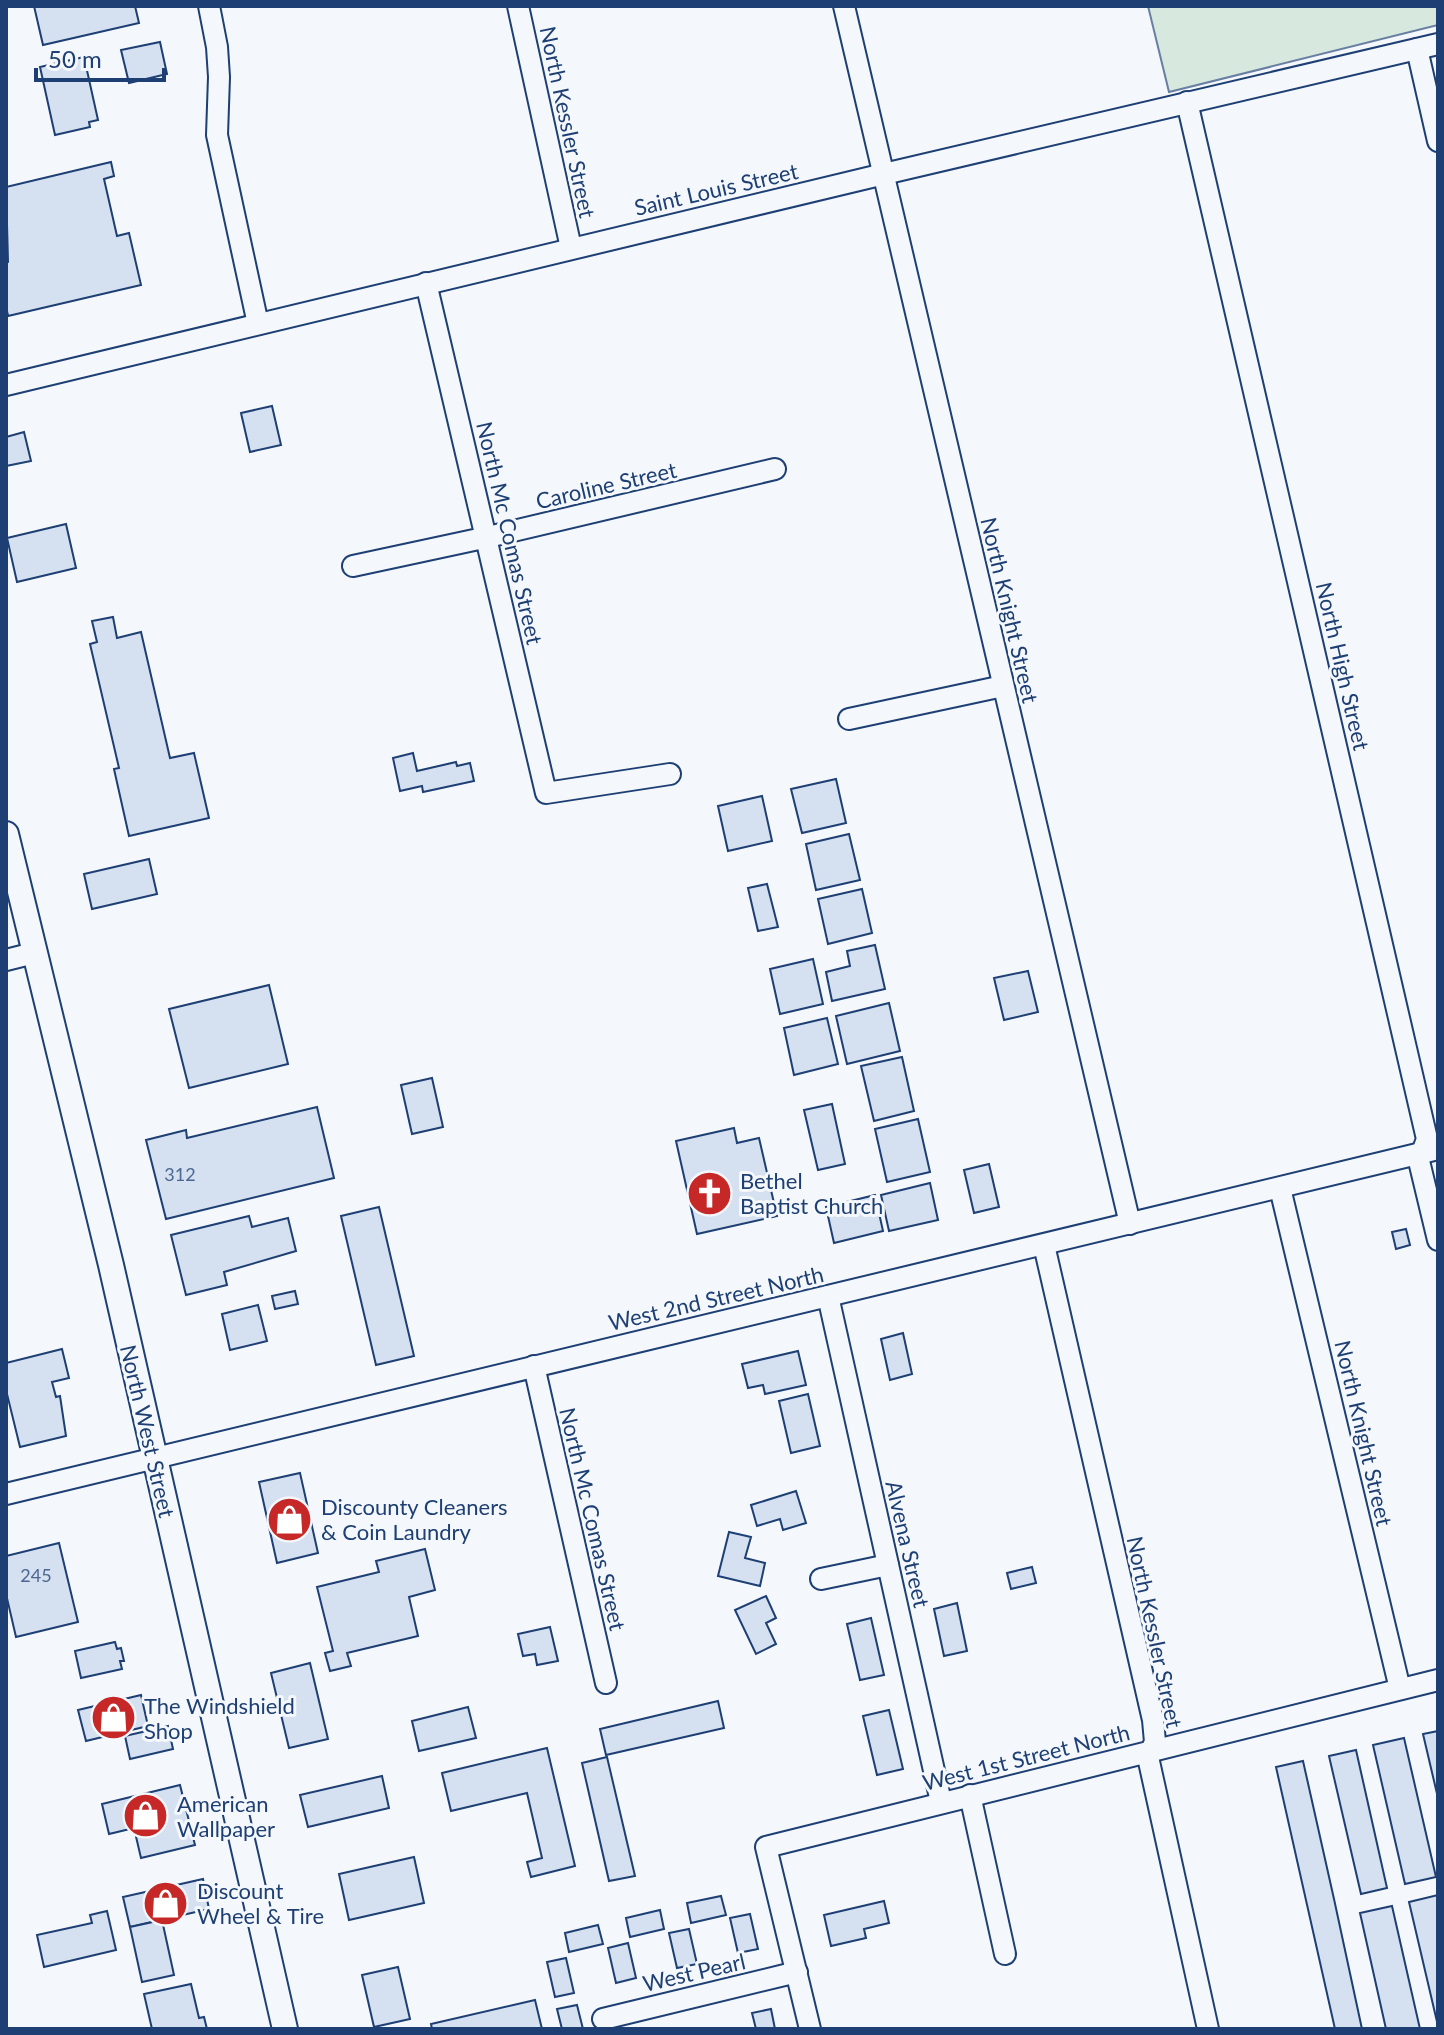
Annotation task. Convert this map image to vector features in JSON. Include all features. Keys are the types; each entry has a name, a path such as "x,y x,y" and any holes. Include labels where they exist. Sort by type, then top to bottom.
{"main road":[{"name":"North West Street","path":"6,834 111,1265 285,2029"}],"street":[{"path":"209,6 219,77 217,135 258,324"},
{"name":"North Kessler Street","path":"518,6 571,248"},
{"name":"North Knight Street","path":"844,6 1130,1224"},
{"name":"Saint Louis Street","path":"6,385 1438,44"},
{"path":"1417,49 1438,141"},
{"name":"North High Street","path":"1187,102 1430,1151 1419,1161 1438,1240"},
{"name":"North Mc Comas Street","path":"426,283 546,793 670,774"},
{"name":"Caroline Street","path":"353,566 775,469"},
{"path":"849,719 1003,686"},
{"path":"6,960 34,953"},
{"name":"West 2nd Street North","path":"6,1494 1430,1151"},
{"name":"North Knight Street","path":"1280,1188 1400,1689"},
{"name":"North Kessler Street","path":"1044,1245 1153,1720 1155,1742 1148,1757 1208,2029"},
{"name":"Alvena Street","path":"828,1296 941,1802"},
{"name":"North Mc Comas Street","path":"534,1366 606,1683"},
{"path":"821,1579 888,1565"},
{"name":"West 1st Street North","path":"797,1972 766,1847 1438,1680"},
{"path":"970,1795 1005,1954"},
{"path":"797,1972 810,2029"},
{"name":"West Pearl","path":"603,2019 797,1972"}],"shaded area":[{"path":"1148,6 1438,6 1438,25 1169,92"}],"building":[{"path":"34,6 135,6 139,23 43,45"},
{"path":"160,42 167,74 129,83 121,50"},
{"path":"84,57 98,120 89,122 90,127 55,135 40,67"},
{"path":"111,162 114,176 104,179 117,236 129,233 141,285 8,316 6,187"},
{"path":"272,406 281,445 250,452 241,413"},
{"path":"24,432 31,461 6,466 6,437"},
{"path":"66,524 76,568 17,582 7,538"},
{"path":"113,617 117,638 141,632 170,758 194,753 209,818 129,836 114,769 119,768 90,644 97,642 92,621"},
{"path":"413,753 417,771 456,762 457,766 470,763 474,781 423,792 422,786 400,791 393,758"},
{"path":"836,779 846,823 802,833 791,789"},
{"path":"762,796 772,841 728,851 718,806"},
{"path":"849,834 860,880 816,890 806,844"},
{"path":"149,859 157,894 92,909 84,874"},
{"path":"767,884 778,927 758,931 748,888"},
{"path":"862,889 872,933 828,944 818,899"},
{"path":"875,945 885,989 832,1001 826,972 850,966 847,951"},
{"path":"813,959 823,1004 780,1014 770,969"},
{"path":"1028,971 1038,1012 1004,1020 994,978"},
{"path":"269,985 288,1064 189,1088 169,1009"},
{"path":"889,1003 900,1051 847,1064 836,1016"},
{"path":"827,1018 838,1064 794,1075 784,1028"},
{"path":"902,1057 914,1111 874,1121 861,1066"},
{"path":"432,1078 443,1127 412,1134 401,1085"},
{"path":"832,1104 845,1164 818,1170 804,1110"},
{"path":"317,1107 334,1178 166,1219 146,1140 186,1130 187,1138"},
{"path":"918,1119 930,1172 887,1182 875,1129"},
{"path":"734,1128 737,1143 759,1138 777,1216 697,1234 676,1141"},
{"path":"989,1164 999,1207 974,1213 964,1170"},
{"path":"930,1183 938,1220 889,1231 881,1195"},
{"path":"875,1195 883,1231 834,1243 826,1207"},
{"path":"379,1207 414,1356 376,1365 341,1216"},
{"path":"249,1216 252,1227 288,1218 296,1251 224,1272 227,1285 186,1295 171,1235"},
{"path":"1406,1229 1410,1245 1396,1249 1392,1232"},
{"path":"295,1291 298,1304 275,1309 272,1296"},
{"path":"258,1305 267,1341 230,1350 222,1314"},
{"path":"903,1333 912,1374 890,1380 881,1339"},
{"path":"62,1349 69,1378 52,1382 56,1397 60,1396 66,1436 20,1447 6,1390 6,1363"},
{"path":"798,1351 806,1385 765,1394 763,1385 748,1388 742,1364"},
{"path":"808,1394 820,1446 791,1453 779,1401"},
{"path":"300,1473 318,1553 277,1563 259,1482"},
{"path":"796,1491 806,1523 783,1530 780,1519 757,1526 751,1505"},
{"path":"729,1532 751,1537 745,1558 765,1563 760,1586 718,1576"},
{"path":"59,1543 78,1622 16,1637 6,1594 6,1556"},
{"path":"425,1549 435,1590 409,1597 418,1636 347,1653 351,1666 330,1671 325,1653 333,1651 317,1587 379,1572 376,1561"},
{"path":"1032,1567 1036,1583 1011,1589 1007,1573"},
{"path":"766,1596 776,1618 766,1623 776,1644 756,1654 735,1610"},
{"path":"957,1603 967,1651 944,1656 934,1609"},
{"path":"871,1618 884,1675 860,1680 847,1624"},
{"path":"550,1627 558,1661 537,1665 535,1654 523,1656 518,1634"},
{"path":"115,1642 117,1649 121,1648 122,1669 81,1678 75,1651"},
{"path":"310,1663 328,1739 289,1748 271,1673"},
{"name":"The Windshield Shop","path":"141,1695 148,1726 86,1741 78,1710"},
{"path":"718,1701 724,1728 606,1755 600,1729"},
{"path":"468,1707 476,1738 419,1751 412,1721"},
{"path":"889,1710 903,1769 877,1775 863,1716"},
{"path":"168,1726 173,1749 130,1759 125,1736"},
{"path":"1438,1731 1438,1798 1423,1734"},
{"path":"1404,1738 1436,1877 1405,1884 1373,1745"},
{"path":"547,1748 575,1866 531,1877 527,1862 542,1858 527,1793 451,1811 442,1773"},
{"path":"1356,1750 1387,1888 1361,1894 1329,1756"},
{"path":"607,1757 635,1876 609,1881 582,1763"},
{"path":"1303,1761 1362,2029 1335,2029 1276,1767"},
{"path":"382,1776 389,1808 308,1827 300,1795"},
{"name":"American Wallpaper","path":"180,1785 195,1845 141,1858 134,1828 109,1834 102,1804"},
{"path":"414,1857 424,1903 349,1920 339,1874"},
{"name":"Discount Wheel & Tire","path":"203,1879 209,1909 130,1927 123,1897"},
{"path":"1438,1895 1438,2026 1409,1902"},
{"path":"721,1896 726,1915 691,1923 687,1903"},
{"path":"884,1901 889,1923 864,1929 866,1938 831,1946 824,1915"},
{"path":"1392,1906 1420,2029 1386,2029 1360,1913"},
{"path":"660,1910 664,1929 630,1937 626,1918"},
{"path":"107,1911 116,1950 44,1967 37,1935 92,1923 90,1915"},
{"path":"750,1914 758,1949 738,1953 730,1918"},
{"path":"162,1920 174,1975 142,1982 130,1927"},
{"path":"598,1925 603,1944 569,1952 565,1933"},
{"path":"689,1929 697,1964 677,1968 669,1933"},
{"path":"628,1943 636,1978 616,1983 608,1948"},
{"path":"566,1958 574,1993 555,1997 547,1962"},
{"path":"398,1967 410,2019 374,2027 362,1975"},
{"path":"191,1984 199,2018 204,2017 207,2029 152,2029 144,1994"},
{"path":"535,2000 542,2029 432,2029 431,2024"},
{"path":"577,2005 583,2029 562,2029 557,2009"},
{"path":"771,2009 775,2029 756,2029 752,2013"}],"place":[{"name":"Bethel Baptist Church","path":"709,1193"},
{"name":"Discounty Cleaners & Coin Laundry","path":"290,1519"},
{"name":"The Windshield Shop","path":"113,1718"},
{"name":"American Wallpaper","path":"146,1816"},
{"name":"Discount Wheel & Tire","path":"166,1903"}]}
